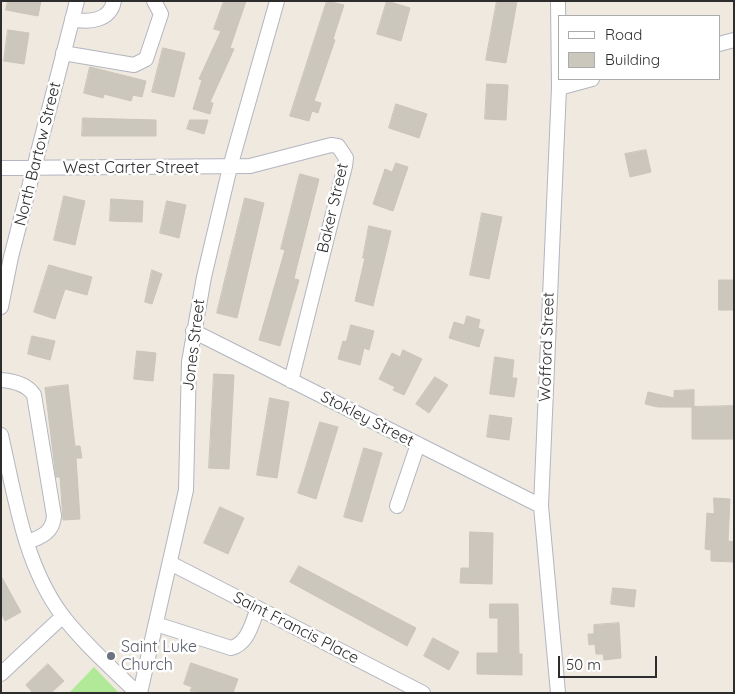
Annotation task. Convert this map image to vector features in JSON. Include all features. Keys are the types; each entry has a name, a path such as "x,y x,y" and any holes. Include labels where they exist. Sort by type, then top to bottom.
{"street":[{"name":"North Bartow Street","path":"1,306 76,1"},
{"path":"72,19 84,22 105,18 112,10 114,1"},
{"path":"63,53 134,65 141,62 146,59 161,14 154,1"},
{"name":"Jones Street","path":"138,693 156,624 186,490 187,388 193,331 230,167 277,1"},
{"name":"Wofford Street","path":"558,1 558,15"},
{"path":"720,44 734,40"},
{"name":"Wofford Street","path":"558,693 541,506 559,80"},
{"path":"559,88 588,80"},
{"name":"Baker Street","path":"230,167 250,166 331,145 338,146 346,158 291,380"},
{"name":"West Carter Street","path":"1,168 230,167"},
{"name":"Stokley Street","path":"193,331 541,506"},
{"path":"1,380 19,383 34,395 54,516 51,528 45,534 27,542"},
{"path":"1,435 27,542 40,576 63,616 138,693"},
{"path":"397,506 418,444"},
{"name":"Saint Francis Place","path":"170,563 258,608 406,689 423,693"},
{"path":"156,624 232,648 245,640 258,608"},
{"path":"1,674 63,616"}],"green space":[{"path":"94,667 119,693 69,693"}],"building":[{"path":"8,1 41,1 38,16 6,10"},
{"path":"224,1 246,1 230,48 234,49 210,102 213,103 210,114 193,109 202,80 199,79 221,31 214,29"},
{"path":"327,1 344,5 333,39 335,40 314,101 321,103 318,113 312,111 309,121 290,116"},
{"path":"387,1 410,8 401,41 377,34"},
{"path":"497,1 517,1 506,63 486,60"},
{"path":"8,30 29,33 24,64 4,61"},
{"path":"163,48 185,53 174,97 152,92"},
{"path":"90,67 146,81 142,97 133,95 131,101 104,94 103,98 84,93"},
{"path":"487,84 508,85 506,120 485,119"},
{"path":"396,104 427,114 419,138 389,128"},
{"path":"83,118 156,120 156,136 82,136"},
{"path":"190,120 208,120 204,134 187,129"},
{"path":"646,150 651,172 630,177 625,154"},
{"path":"396,163 408,167 393,211 373,204 385,169 392,172"},
{"path":"300,174 319,179 294,279 299,280 280,346 259,340 285,250 281,249"},
{"path":"64,196 85,201 75,245 54,240"},
{"path":"245,198 264,203 237,318 217,313"},
{"path":"111,199 143,201 142,222 110,221"},
{"path":"167,201 186,205 179,238 160,233"},
{"path":"482,213 502,217 489,279 470,275"},
{"path":"369,226 391,231 373,306 355,301 365,258 363,258"},
{"path":"49,265 92,277 87,295 65,289 55,319 34,312"},
{"path":"152,270 162,274 152,304 145,302"},
{"path":"719,280 734,280 734,310 719,310"},
{"path":"467,316 480,320 478,328 484,330 479,347 449,338 454,322 464,325"},
{"path":"351,325 374,331 369,350 364,348 360,365 338,359 343,341 346,342"},
{"path":"32,336 55,341 50,360 28,354"},
{"path":"403,350 422,359 404,395 393,390 395,387 379,379 392,353 400,357"},
{"path":"137,351 156,353 153,381 134,379"},
{"path":"495,357 514,360 512,378 517,378 514,397 490,394"},
{"path":"214,374 234,375 229,469 209,468"},
{"path":"435,377 448,385 429,413 416,404"},
{"path":"68,385 75,446 80,446 82,458 76,458 80,519 63,520 60,477 56,477 45,388"},
{"path":"694,390 694,407 658,407 645,404 648,392 674,398 674,391"},
{"path":"270,398 289,402 277,478 257,475"},
{"path":"734,406 734,439 692,439 692,407"},
{"path":"490,415 512,418 509,440 487,437"},
{"path":"320,422 338,427 316,499 298,493"},
{"path":"364,448 382,453 362,522 344,517"},
{"path":"714,498 730,499 728,541 734,542 734,562 711,561 711,550 705,549 707,513 714,514"},
{"path":"220,507 244,518 228,554 204,543"},
{"path":"470,532 493,533 492,584 460,583 461,568 469,568"},
{"path":"299,566 416,628 407,646 290,582"},
{"path":"1,576 21,612 5,621 1,613"},
{"path":"613,588 636,590 634,607 611,604"},
{"path":"490,604 518,604 519,654 522,654 522,675 477,674 477,653 498,653 498,618 490,618"},
{"path":"619,623 621,658 604,660 603,654 596,654 595,644 589,645 588,634 594,634 594,625"},
{"path":"433,638 459,652 449,670 424,656"},
{"path":"191,663 238,679 233,693 190,691 192,687 184,684"},
{"path":"48,664 64,681 51,693 33,693 26,685"}],"place":[{"name":"Saint Luke Church","path":"111,656"}]}
